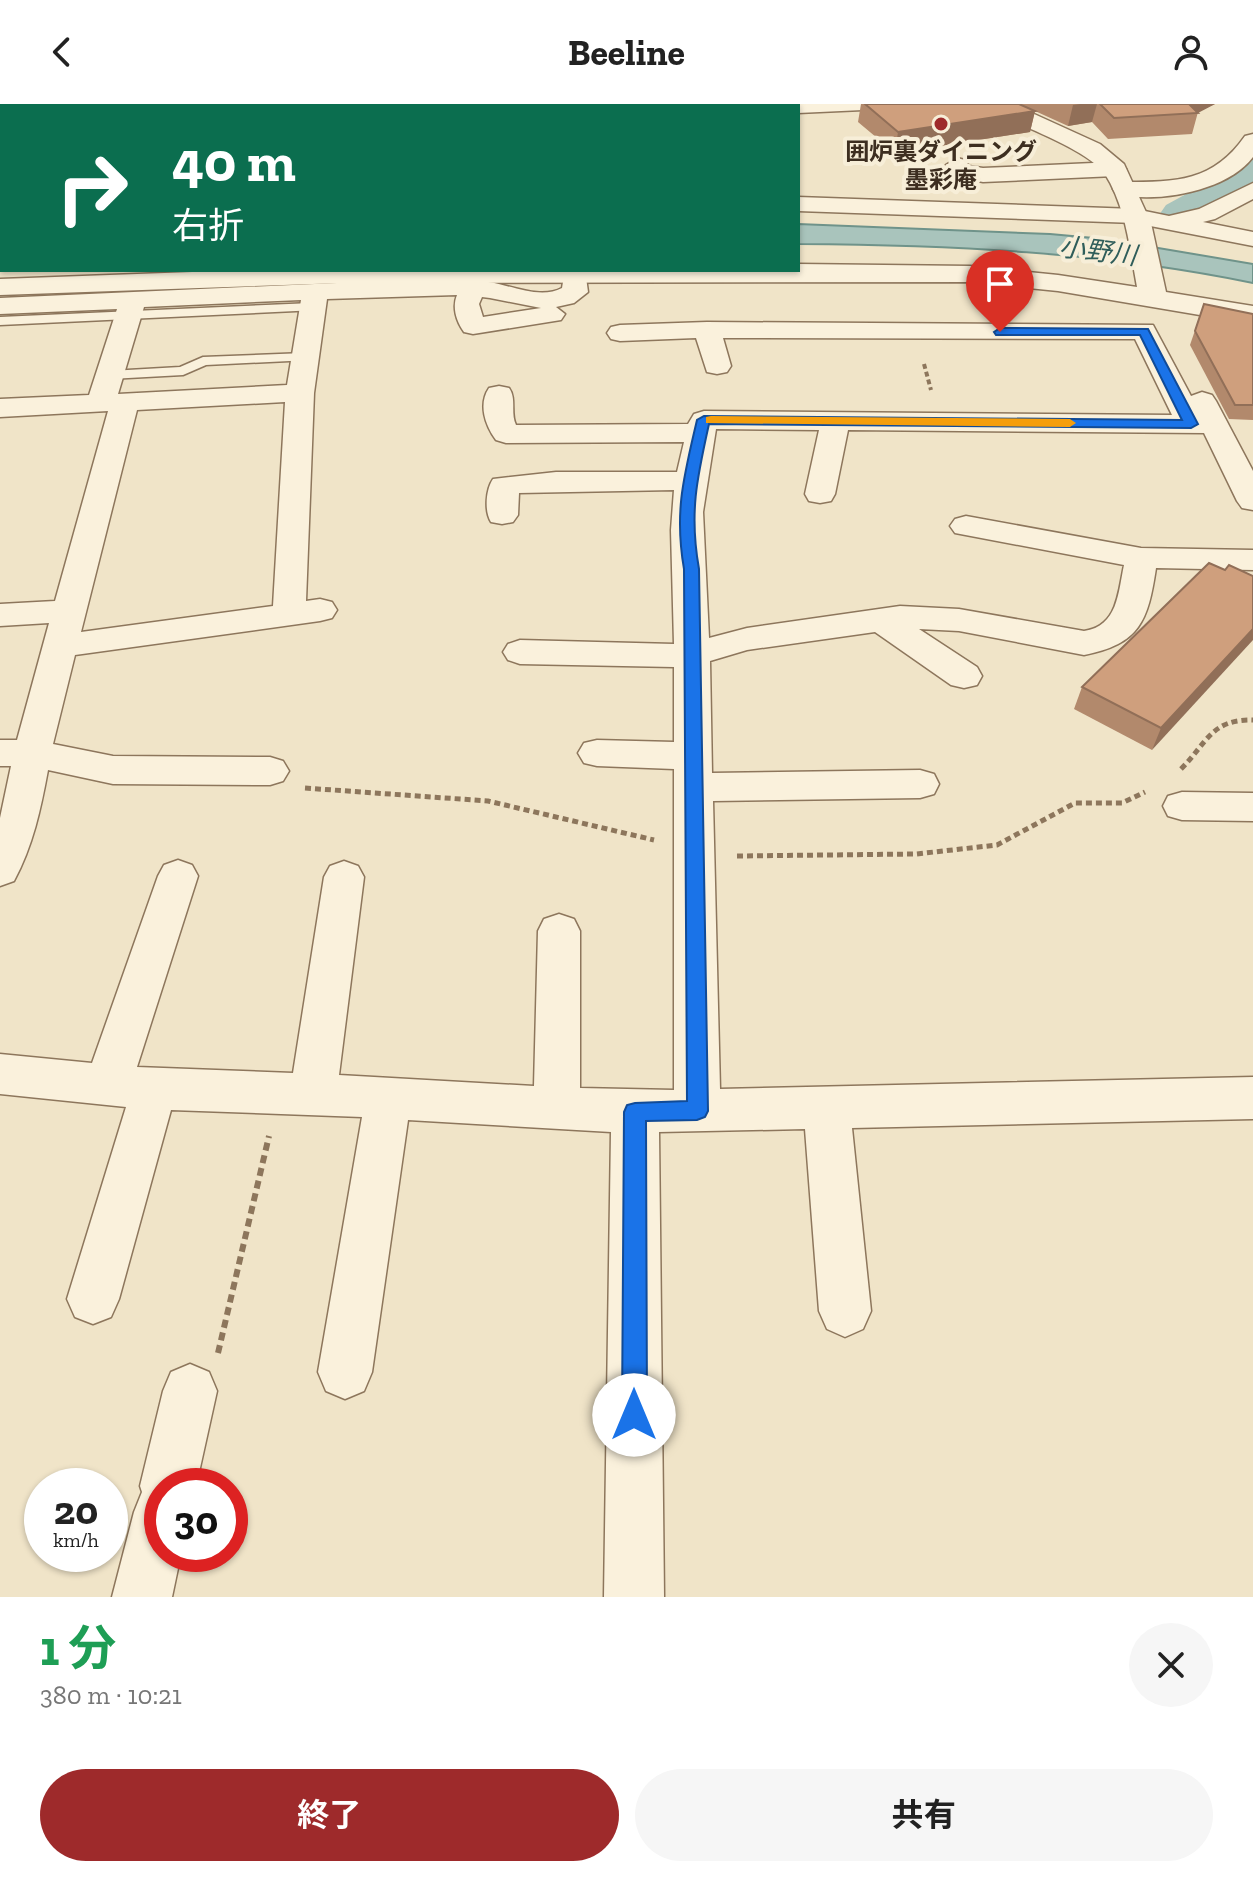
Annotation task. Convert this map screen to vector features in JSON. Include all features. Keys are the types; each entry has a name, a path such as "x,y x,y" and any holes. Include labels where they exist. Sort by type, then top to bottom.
{"street":[{"path":"800,107 860,104"},
{"path":"993,104 1091,149 1120,179 1136,219 1152,292 1202,424"},
{"path":"957,165 961,171 983,175 1120,179 1169,189 1198,184 1231,169 1253,141"},
{"path":"1176,221 1207,214 1253,190"},
{"path":"800,204 1176,221 1253,239"},
{"path":"0,306 131,308 472,289 543,301 565,299 575,292 575,274"},
{"path":"0,287 342,275 970,274 1152,292 1253,315"},
{"path":"472,289 466,304 473,326 557,313"},
{"path":"60,646 304,612 300,393 314,300"},
{"path":"0,870 20,817 16,753 60,646 131,308"},
{"path":"707,330 717,366"},
{"path":"620,333 707,330 917,343 1144,331 1253,501"},
{"path":"0,408 112,393 300,393"},
{"path":"499,394 498,417 506,434 700,433"},
{"path":"697,1111 691,569 686,540 689,481 704,420 1202,424"},
{"path":"820,494 835,421"},
{"path":"502,515 504,485 556,481 689,481"},
{"path":"966,526 1141,558 1253,560"},
{"path":"520,652 662,657 692,654 747,639 880,619 921,617 959,620 1072,641 1105,641 1127,622 1141,558"},
{"path":"0,615 69,611"},
{"path":"880,619 964,676"},
{"path":"16,753 113,770 250,761"},
{"path":"597,753 693,771 920,784"},
{"path":"1182,806 1253,807"},
{"path":"93,1299 131,1087 178,876"},
{"path":"296,1093 344,877"},
{"path":"557,1106 559,931"},
{"path":"0,1074 131,1087 635,1112 1253,1098"},
{"path":"345,1372 388,1098"},
{"path":"827,1108 845,1311"},
{"path":"634,1597 635,1112"},
{"path":"172,1468 190,1391"},
{"path":"142,1597 148,1572"}],"lane":[{"path":"0,321 131,308"},
{"path":"112,393 183,371 203,361 305,357"}],"path":[{"path":"190,1391 213,1373 296,1093"}],"water":[{"name":"小野川","path":"800,224 1105,239 1253,264 1253,283 1197,272 1083,257 913,246 800,244"}],"building":[{"path":"865,104 1019,104 1035,111 898,132"},
{"path":"1100,104 1189,104 1198,113 1114,118"},
{"path":"1204,304 1253,314 1253,405 1235,405 1195,331"},
{"path":"1209,563 1225,570 1229,565 1253,576 1253,629 1161,728 1082,687"}],"waterway":[{"path":"1182,215 1237,184 1253,168"}],"slow traffic":[{"path":"711,420 1070,423"}],"place":[{"name":"囲炉裏ダイニング 墨彩庵","path":"941,124"}],"route":[{"path":"634,1415 635,1112 697,1111 691,569 686,540 686,497 704,420 1191,424 1144,331 1000,332"}]}
